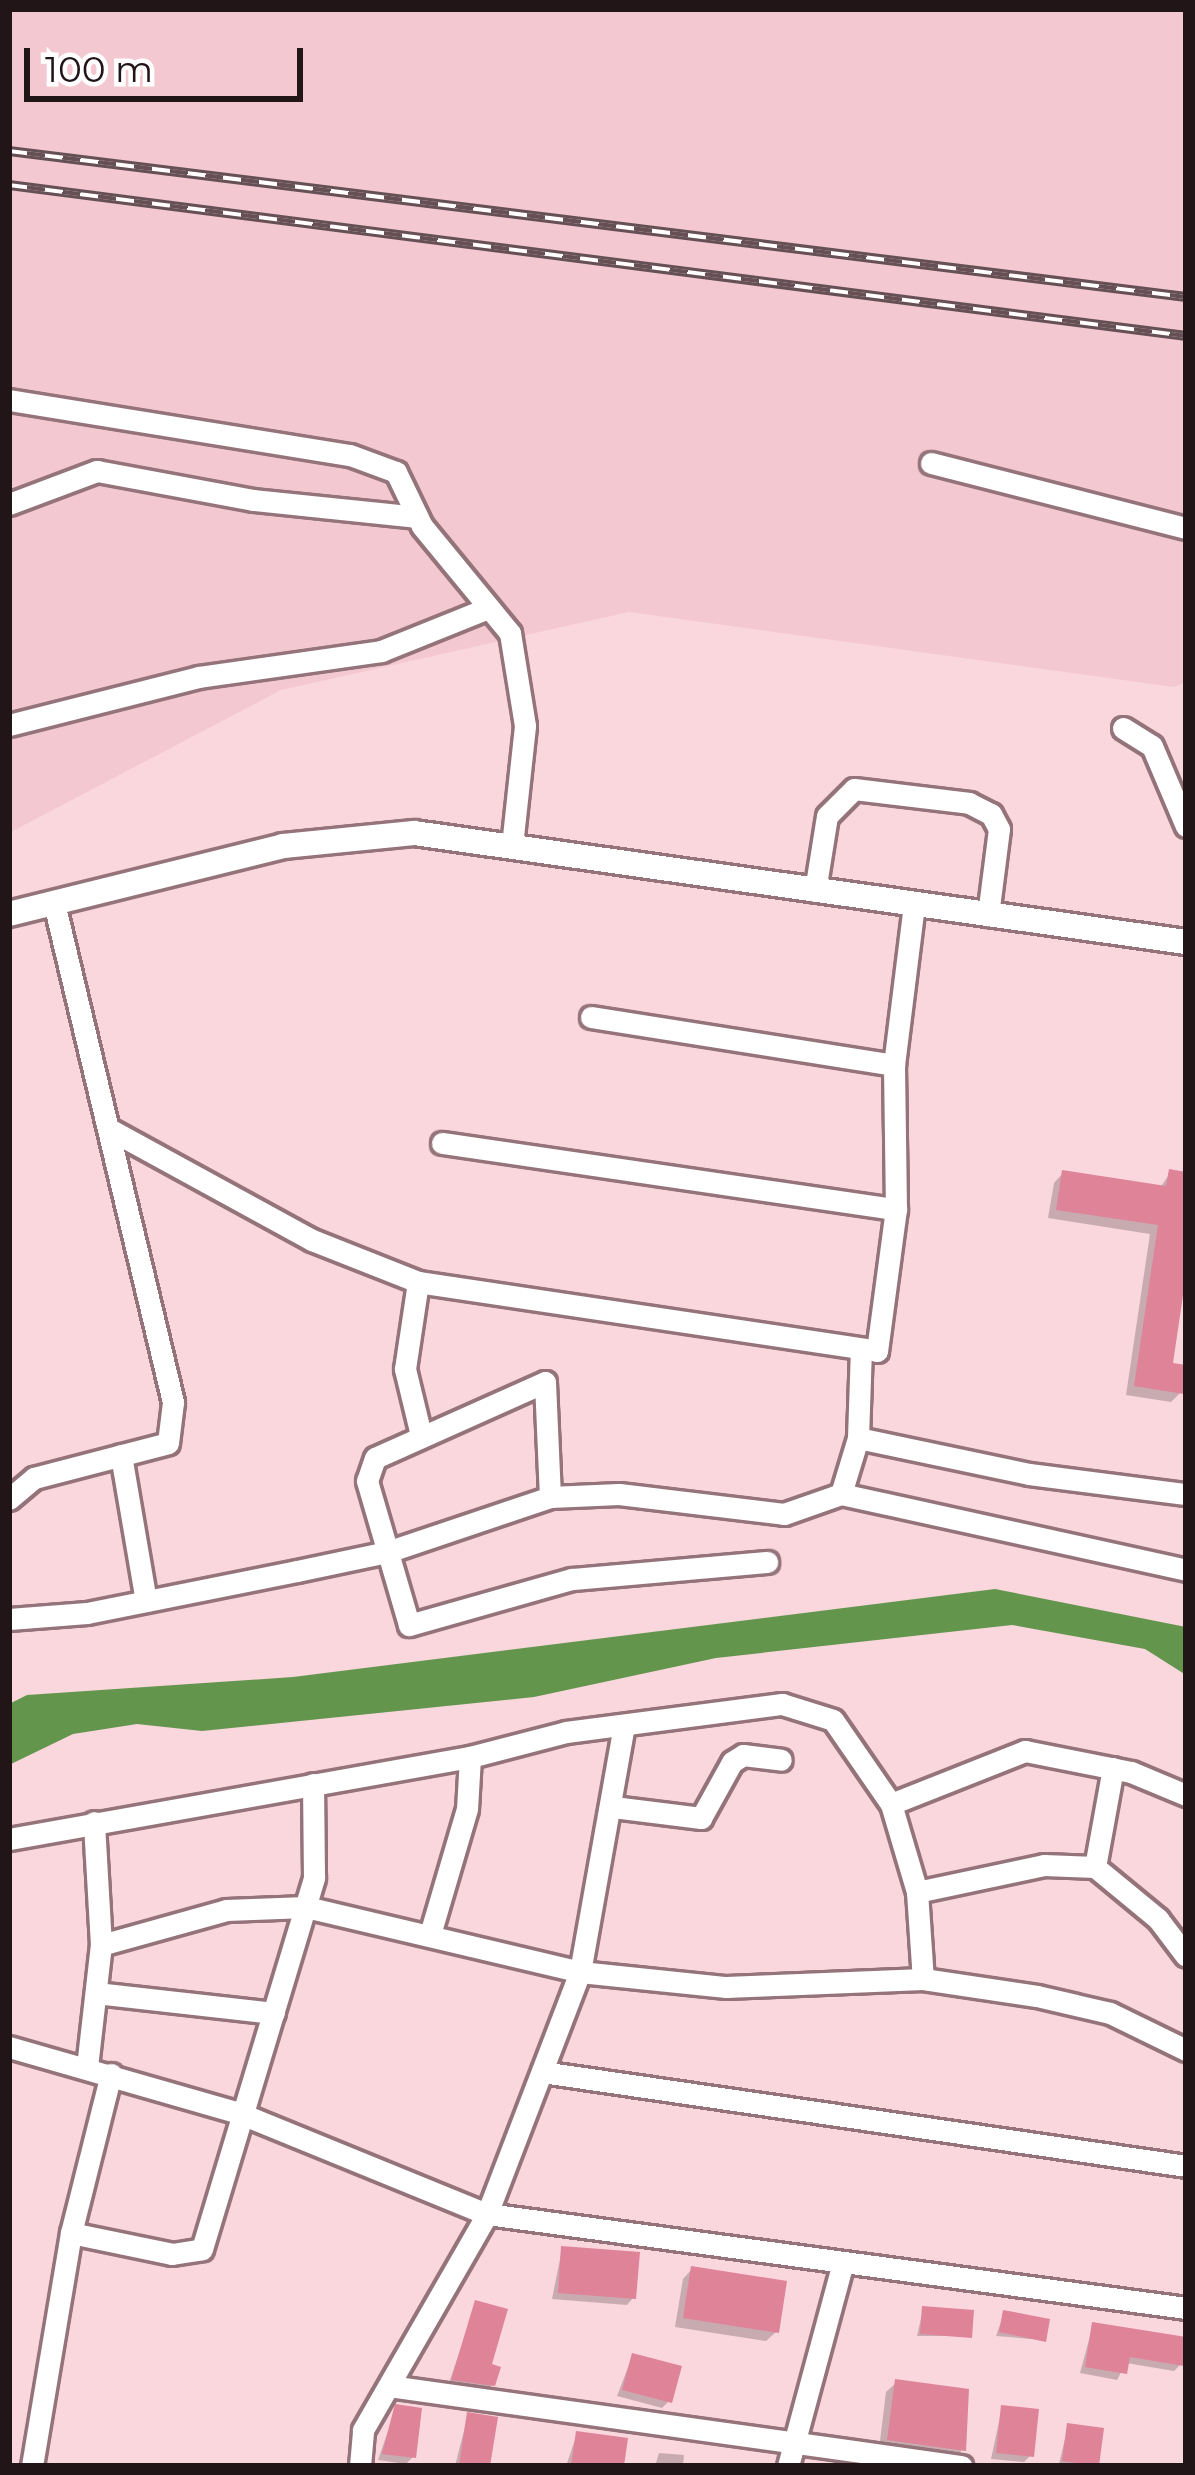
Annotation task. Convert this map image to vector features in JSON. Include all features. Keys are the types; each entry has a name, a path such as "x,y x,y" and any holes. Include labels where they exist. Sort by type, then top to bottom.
{"main road":[{"path":"9,914 348,835 414,832 1186,942"}],"street":[{"path":"9,400 382,464 406,483 417,517 510,634 525,726 512,845"},
{"path":"931,463 1186,528"},
{"path":"9,504 97,471 253,500 417,517"},
{"path":"9,725 200,677 381,651 488,608"},
{"path":"1123,728 1152,746 1186,826"},
{"path":"815,891 827,816 854,789 969,803 991,814 999,829 988,915"},
{"path":"9,1499 34,1478 168,1443 172,1402 54,903"},
{"path":"111,1130 312,1240 418,1282 877,1351 896,1209 894,1065 914,905"},
{"path":"591,1017 894,1065"},
{"path":"442,1143 896,1209"},
{"path":"418,1282 405,1369 421,1435"},
{"path":"841,1494 858,1438 861,1349"},
{"path":"550,1498 545,1382 375,1458 367,1481 409,1625 572,1579 767,1562"},
{"path":"858,1438 1029,1474 1186,1494"},
{"path":"121,1456 146,1601"},
{"path":"9,1618 146,1601 387,1552 550,1498 619,1494 784,1514 841,1494 1186,1570"},
{"path":"9,1839 470,1757 566,1732 623,1730 782,1704 812,1709 859,1750 891,1804 917,1892 923,1979"},
{"path":"360,2466 363,2430 487,2214 580,1972 613,1807 623,1730"},
{"path":"891,1804 1025,1751 1113,1768 1186,1795"},
{"path":"613,1807 701,1818 732,1762 756,1754 782,1760"},
{"path":"431,1931 467,1809 470,1757"},
{"path":"1095,1867 1113,1768"},
{"path":"71,2233 172,2254 202,2249 239,2113 307,1907 317,1843 313,1784"},
{"path":"87,2067 101,1945 94,1822"},
{"path":"917,1892 1044,1865 1095,1867 1158,1919 1186,1956"},
{"path":"101,1945 226,1910 307,1907 431,1931 580,1972 726,1987 923,1979 1110,2013 1186,2050"},
{"path":"96,1993 274,2013"},
{"path":"9,2047 239,2113 487,2214 1186,2308"},
{"path":"542,2072 1186,2166"},
{"path":"32,2466 71,2233 111,2074"},
{"path":"788,2466 790,2441 843,2262"},
{"path":"389,2386 961,2466"}],"shaded area":[{"path":"9,9 1183,9 1186,682 1174,687 629,612 281,690 9,833"},
{"path":"995,1589 1186,1627 1186,1675 1145,1649 1012,1625 716,1658 534,1697 202,1731 137,1724 73,1734 9,1765 9,1704 27,1695 293,1677"}],"building":[{"path":"1169,1169 1186,1172 1186,1275 1173,1363 1186,1365 1184,1394 1134,1386 1158,1225 1056,1210 1062,1170 1166,1186"},
{"path":"561,2246 640,2252 636,2299 558,2293"},
{"path":"691,2266 787,2281 779,2333 683,2318"},
{"path":"475,2300 508,2309 492,2364 501,2367 495,2386 451,2380"},
{"path":"922,2306 974,2310 972,2338 920,2334"},
{"path":"1003,2310 1050,2319 1046,2342 999,2332"},
{"path":"1092,2322 1186,2337 1184,2366 1130,2357 1127,2374 1085,2367"},
{"path":"632,2353 682,2366 672,2403 622,2390"},
{"path":"895,2379 969,2389 966,2451 887,2440"},
{"path":"395,2404 422,2408 416,2458 382,2454"},
{"path":"1001,2405 1039,2409 1034,2457 996,2453"},
{"path":"467,2412 498,2417 490,2466 459,2466"},
{"path":"1067,2423 1104,2428 1099,2466 1062,2461"},
{"path":"576,2431 628,2438 624,2466 571,2466"}],"railway":[{"path":"9,151 1186,297"},
{"path":"9,185 1186,336"}]}
